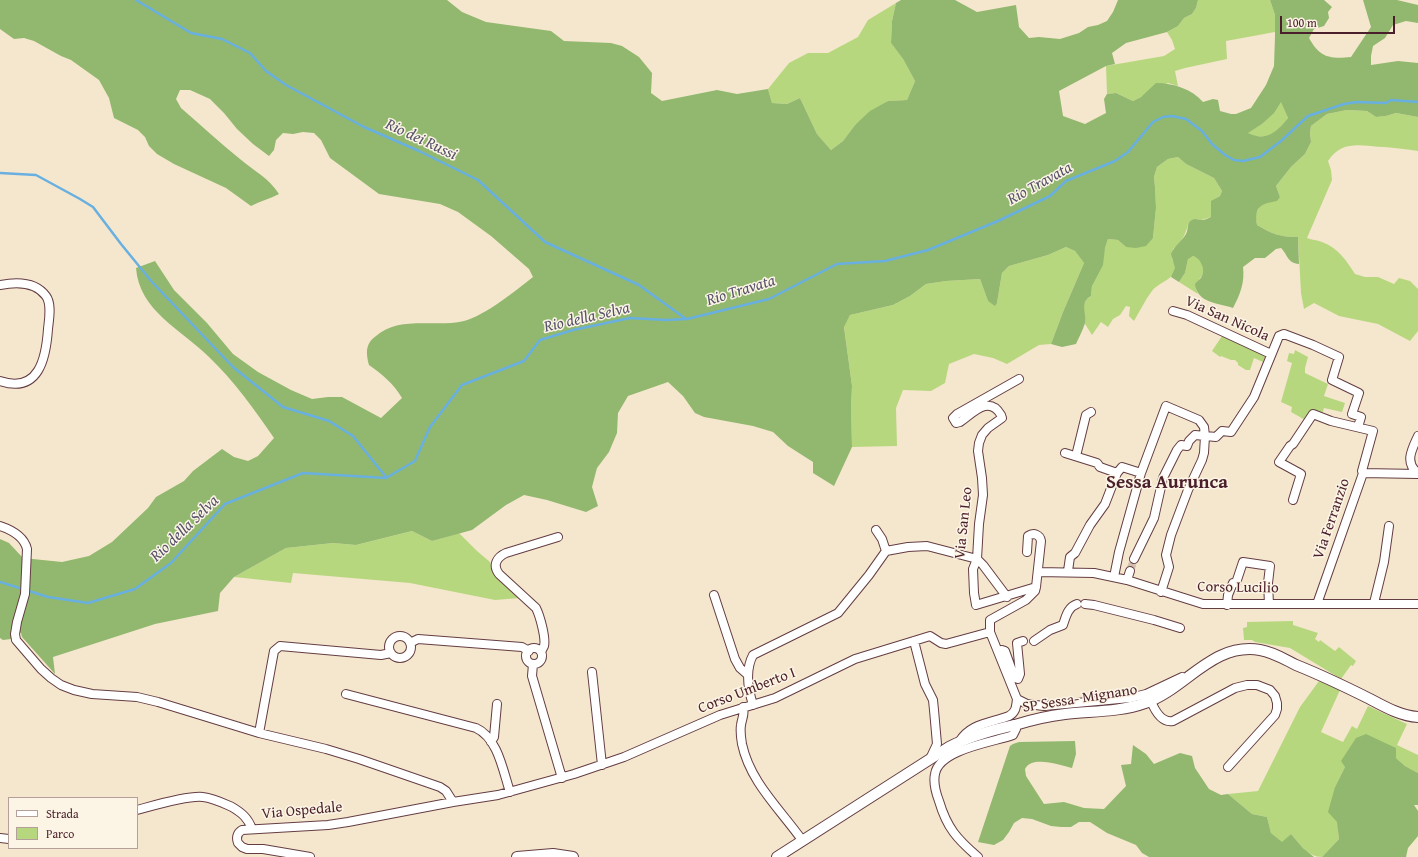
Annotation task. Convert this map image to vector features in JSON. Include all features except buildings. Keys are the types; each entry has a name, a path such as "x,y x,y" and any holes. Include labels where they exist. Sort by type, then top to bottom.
{"street":[{"path":"0,284 18,283 36,287 46,296 50,316 44,359 41,367 35,375 22,383 0,381"},
{"name":"Via San Nicola","path":"1173,311 1187,315 1271,354"},
{"path":"1134,559 1154,518 1164,478 1177,450 1181,445 1187,446 1189,440 1198,435 1216,437 1222,431 1231,432 1254,397 1279,336 1284,334 1339,357 1332,380 1359,393 1352,414 1361,417 1358,428"},
{"name":"Via San Leo","path":"1007,597 976,605 973,576 973,569 977,559 979,524 983,495 978,451 979,444 982,435 988,428 1002,418 994,408 987,405 981,407 960,422 956,423 953,418 957,414 1019,379"},
{"path":"1114,577 1119,552 1141,473 1166,406 1201,422 1204,427 1205,436 1202,460 1188,490 1171,535 1166,555 1169,567 1161,592"},
{"path":"1076,456 1086,415 1091,412"},
{"path":"1292,500 1301,474 1279,462 1313,414 1358,428 1373,431 1362,471 1363,473"},
{"path":"1418,436 1410,460 1411,466 1418,473"},
{"path":"1065,452 1097,463 1100,467 1117,473"},
{"path":"1068,572 1070,557 1075,553 1090,525 1105,504 1117,473 1122,467 1141,473"},
{"name":"Via Ferranzio","path":"1317,604 1363,473 1418,473"},
{"path":"0,526 22,538 26,544 24,602 17,622 15,634 16,640 41,669 61,685 86,693 137,697 151,700 259,733 326,749 440,787 446,791 452,802"},
{"path":"1374,603 1384,562 1389,526"},
{"path":"876,530 882,539 886,551"},
{"path":"959,742 966,733 976,726 1013,714 1016,708 1017,699 990,632 990,620 1026,600 1032,595 1036,588 1041,541 1040,537 1033,534 1028,536 1027,552"},
{"path":"533,664 536,664 541,660 541,652 544,646 539,614 536,608 499,574 496,570 496,564 500,555 558,536"},
{"path":"753,705 749,690 748,675 750,660 753,655 838,613 869,575 886,551 908,547 927,546 977,559 983,564 1007,597 1036,588"},
{"path":"1227,605 1231,586 1233,583 1236,584 1243,562 1270,566 1268,583 1269,604"},
{"path":"1127,580 1130,571"},
{"name":"Corso Lucilio","path":"1038,572 1094,573 1127,580 1199,604 1418,604"},
{"path":"714,595 735,659 740,668 748,675"},
{"path":"1034,641 1050,630 1063,625 1069,610 1074,605 1081,604 1094,605 1180,628"},
{"name":"Corso Umberto I","path":"452,802 498,795 562,778 602,765 720,715 766,701 799,687 855,659 930,636 941,644 946,644 990,632"},
{"path":"401,636 407,638 410,643 411,648 409,653 405,656 395,656 391,653 389,647 391,641 396,637 401,636"},
{"path":"410,643 418,639 522,647 529,651"},
{"path":"914,641 925,684 933,700 936,744 929,761"},
{"path":"998,651 1005,651 1014,676 1018,679 1020,674 1017,644 1023,641"},
{"path":"259,733 274,651 280,646 381,655 391,653"},
{"path":"533,664 530,663 526,657 529,651 535,648 541,652"},
{"name":"SP Sessa- Mignano","path":"777,857 959,742 1015,724 1059,714 1133,707 1164,695 1193,672 1210,661 1226,653 1244,649 1261,650 1276,655 1389,709 1408,715 1418,716"},
{"path":"533,664 532,676 562,778"},
{"path":"592,672 602,765"},
{"path":"1017,699 1027,704 1044,706 1130,698 1146,694 1193,672"},
{"path":"1151,701 1158,714 1164,720 1169,722 1238,687 1257,685 1270,690 1277,703 1277,709 1274,715 1228,767"},
{"path":"346,694 476,728 482,731 494,745 510,792"},
{"path":"492,742 494,738 497,704"},
{"path":"744,707 745,714 741,724 741,737 744,750 755,778 802,840"},
{"path":"978,857 950,829 938,797 934,778 935,773 939,765 960,751 1013,735 1016,729 1015,724"},
{"path":"138,810 182,800 204,797 212,799 240,812 249,820 252,829"},
{"name":"Via Ospedale","path":"310,857 263,849 244,848 238,843 238,834 242,830 252,829 328,825 452,802"},
{"path":"517,857 553,854 573,857"}],"green space":[{"path":"0,0 447,0 462,12 486,22 551,31 564,41 611,43 622,46 639,57 652,73 651,93 662,101 717,90 737,94 768,89 772,103 787,104 800,98 817,134 831,150 843,141 855,125 870,111 888,101 907,100 915,81 903,59 891,43 892,21 896,3 901,0 955,0 977,12 1016,5 1019,27 1029,38 1039,37 1060,39 1107,21 1118,0 1198,0 1196,8 1192,14 1184,18 1178,26 1167,32 1126,43 1112,53 1115,64 1106,66 1059,91 1063,116 1085,124 1106,113 1104,99 1107,94 1116,93 1133,101 1141,97 1156,83 1169,84 1188,90 1199,97 1203,102 1213,99 1218,100 1220,111 1231,114 1236,114 1251,108 1266,85 1274,66 1275,15 1270,0 1324,0 1332,7 1328,12 1329,18 1324,26 1314,29 1309,38 1317,50 1326,56 1337,58 1351,57 1371,27 1363,0 1397,0 1418,5 1418,23 1406,21 1393,25 1385,38 1373,46 1371,65 1398,61 1418,63 1418,117 1396,113 1376,117 1367,111 1347,110 1327,114 1311,126 1311,142 1305,154 1291,167 1276,186 1280,197 1277,201 1262,205 1256,214 1257,225 1262,228 1281,236 1298,237 1299,264 1292,262 1281,248 1276,249 1265,258 1255,258 1243,267 1241,288 1233,308 1209,301 1200,295 1195,284 1203,273 1203,267 1196,257 1193,256 1188,259 1185,273 1179,282 1171,277 1175,268 1171,254 1186,234 1188,224 1193,219 1203,220 1211,217 1211,201 1220,196 1222,191 1214,178 1186,164 1178,157 1168,159 1157,167 1154,177 1156,208 1153,238 1146,246 1136,248 1126,247 1118,240 1108,239 1105,248 1103,265 1092,286 1091,296 1087,299 1084,305 1085,323 1076,344 1062,347 1051,344 1084,263 1075,251 1066,247 1048,255 1009,266 1002,273 997,303 995,306 988,301 980,279 946,281 926,284 910,296 893,305 850,315 844,327 852,386 852,447 834,486 813,473 813,462 788,446 773,432 753,426 704,417 695,413 683,396 668,382 628,396 618,413 617,433 609,452 597,468 592,487 598,506 586,512 547,500 524,495 506,505 472,530 432,541 412,531 356,545 333,543 286,548 234,577 220,593 218,611 155,624 53,657 55,674 22,637 21,633 12,630 11,639 3,640 0,638 0,539 9,543 23,558 62,562 89,556 112,542 148,508 156,497 184,481 193,471 222,449 234,457 248,461 258,456 274,438 244,396 218,366 153,308 139,283 136,268 155,261 174,290 207,323 233,354 258,372 291,390 312,399 342,397 381,418 402,398 395,388 379,372 369,365 367,349 372,339 385,330 396,326 418,323 453,323 473,318 500,302 533,277 529,269 491,236 458,212 440,204 379,194 330,158 321,140 314,133 283,133 276,140 274,150 269,156 237,129 210,99 190,90 180,90 176,99 181,108 233,153 266,179 279,194 251,206 226,188 174,164 157,154 149,146 145,137 138,130 114,118 109,98 99,80 71,60 34,41 24,38 14,39 0,29","holes":["1281,102 1288,118 1280,128 1266,136 1254,136 1248,133 1262,124 1274,113"]},
{"path":"1198,0 1270,0 1275,15 1275,32 1226,41 1227,59 1175,71 1178,86 1168,83 1133,101 1116,93 1107,94 1106,66 1164,56 1175,49 1167,32 1178,26 1184,18 1192,14 1196,8"},
{"path":"896,3 892,21 891,43 903,59 915,81 907,100 888,101 855,125 843,141 831,150 817,134 800,98 787,104 772,103 768,89 789,63 808,53 828,53 858,37 868,20"},
{"path":"1281,101 1288,118 1280,128 1275,132 1260,137 1247,133 1262,124"},
{"path":"1347,110 1367,111 1376,117 1396,113 1418,117 1418,151 1360,145 1353,145 1340,149 1328,161 1332,180 1307,238 1322,242 1337,251 1345,259 1355,274 1365,277 1378,277 1394,284 1399,278 1410,281 1418,289 1418,331 1410,341 1378,324 1339,316 1314,303 1304,309 1301,293 1298,237 1276,234 1257,225 1255,215 1260,206 1280,197 1276,186 1291,167 1305,154 1311,142 1311,126 1327,114"},
{"path":"1178,157 1186,164 1214,178 1222,191 1220,196 1213,202 1211,207 1211,217 1201,220 1196,219 1188,224 1183,238 1173,249 1172,259 1175,265 1175,270 1173,274 1170,278 1155,287 1134,321 1129,316 1130,307 1126,306 1120,315 1113,319 1108,327 1101,322 1092,335 1085,324 1084,304 1091,296 1092,286 1108,239 1118,240 1126,247 1153,238 1156,208 1154,177 1157,167 1168,159"},
{"path":"1066,247 1075,251 1084,263 1051,344 1039,345 1007,364 993,358 974,354 949,364 945,383 931,391 903,390 896,408 897,446 852,447 852,386 844,326 850,315 893,305 910,296 926,284 946,281 980,279 988,301 997,303 1002,273 1009,266 1048,255"},
{"path":"1193,256 1200,261 1204,269 1196,289 1198,294 1179,282 1185,273 1188,258"},
{"path":"1222,336 1266,354 1263,362 1254,358 1250,370 1246,370 1238,365 1235,360 1220,357 1212,351"},
{"path":"1295,350 1308,357 1305,373 1328,384 1324,396 1345,403 1342,412 1324,408 1322,415 1307,421 1291,412 1292,407 1281,402 1292,363 1287,361 1289,353 1294,354"},
{"path":"412,531 432,541 459,533 490,562 493,572 520,598 495,600 410,583 293,573 291,583 234,577 286,548 333,543 356,545"},
{"path":"1293,621 1293,625 1318,633 1315,639 1319,642 1320,640 1335,651 1339,647 1356,661 1353,666 1351,665 1341,679 1290,648 1255,642 1252,640 1244,640 1243,628 1247,627 1247,622"},
{"path":"1319,681 1340,690 1321,732 1343,742 1352,726 1357,729 1368,706 1407,724 1397,745 1418,755 1418,773 1405,766 1396,758 1345,767 1335,787 1339,839 1322,857 1308,852 1291,834 1282,843 1271,833 1267,817 1252,814 1228,794 1258,791 1300,707"},
{"path":"1366,734 1396,748 1396,758 1405,766 1418,773 1418,805 1414,805 1418,811 1418,836 1408,848 1406,857 1322,857 1339,839 1337,822 1328,812 1335,787 1345,767 1341,761 1356,738"},
{"path":"1075,741 1076,754 1072,768 1054,763 1040,762 1029,765 1025,769 1026,776 1044,804 1064,802 1084,808 1104,809 1126,786 1121,765 1131,764 1133,745 1146,754 1154,764 1180,753 1192,756 1195,768 1209,789 1221,795 1228,794 1252,814 1267,817 1271,833 1282,842 1291,834 1303,848 1314,857 1149,857 1142,853 1136,845 1107,833 1090,822 1079,822 1071,827 1061,827 1051,826 1032,819 1022,818 1014,823 1003,840 994,845 978,842 1010,746 1019,742"}],"waterway":[{"name":"Rio dei Russi","path":"136,0 191,33 222,39 250,53 266,71 286,85 364,127 419,151 478,180 545,242 639,285 686,319"},
{"name":"Rio Travata","path":"0,582 48,597 88,603 135,589 171,563 225,504 303,473 386,478 415,461 430,427 462,385 524,361 540,340 573,330 630,318 666,320 687,319 769,299 837,264 885,261 928,250 998,221 1050,196 1066,181 1115,161 1128,152 1153,122 1163,117 1172,116 1186,119 1202,131 1212,144 1225,155 1234,160 1243,161 1260,157 1281,141 1308,116 1344,104 1357,102 1386,103 1391,100 1418,102"},
{"path":"0,173 36,175 93,207 152,282 233,367 283,407 329,421 353,436 386,477"}],"tunnel":[{"path":"1130,571 1134,559"}],"district":[{"name":"Sessa Aurunca","path":"1167,483"}],"water label":[{"name":"Rio della Selva","path":"587,318"},
{"name":"Rio della Selva","path":"185,529"}]}
